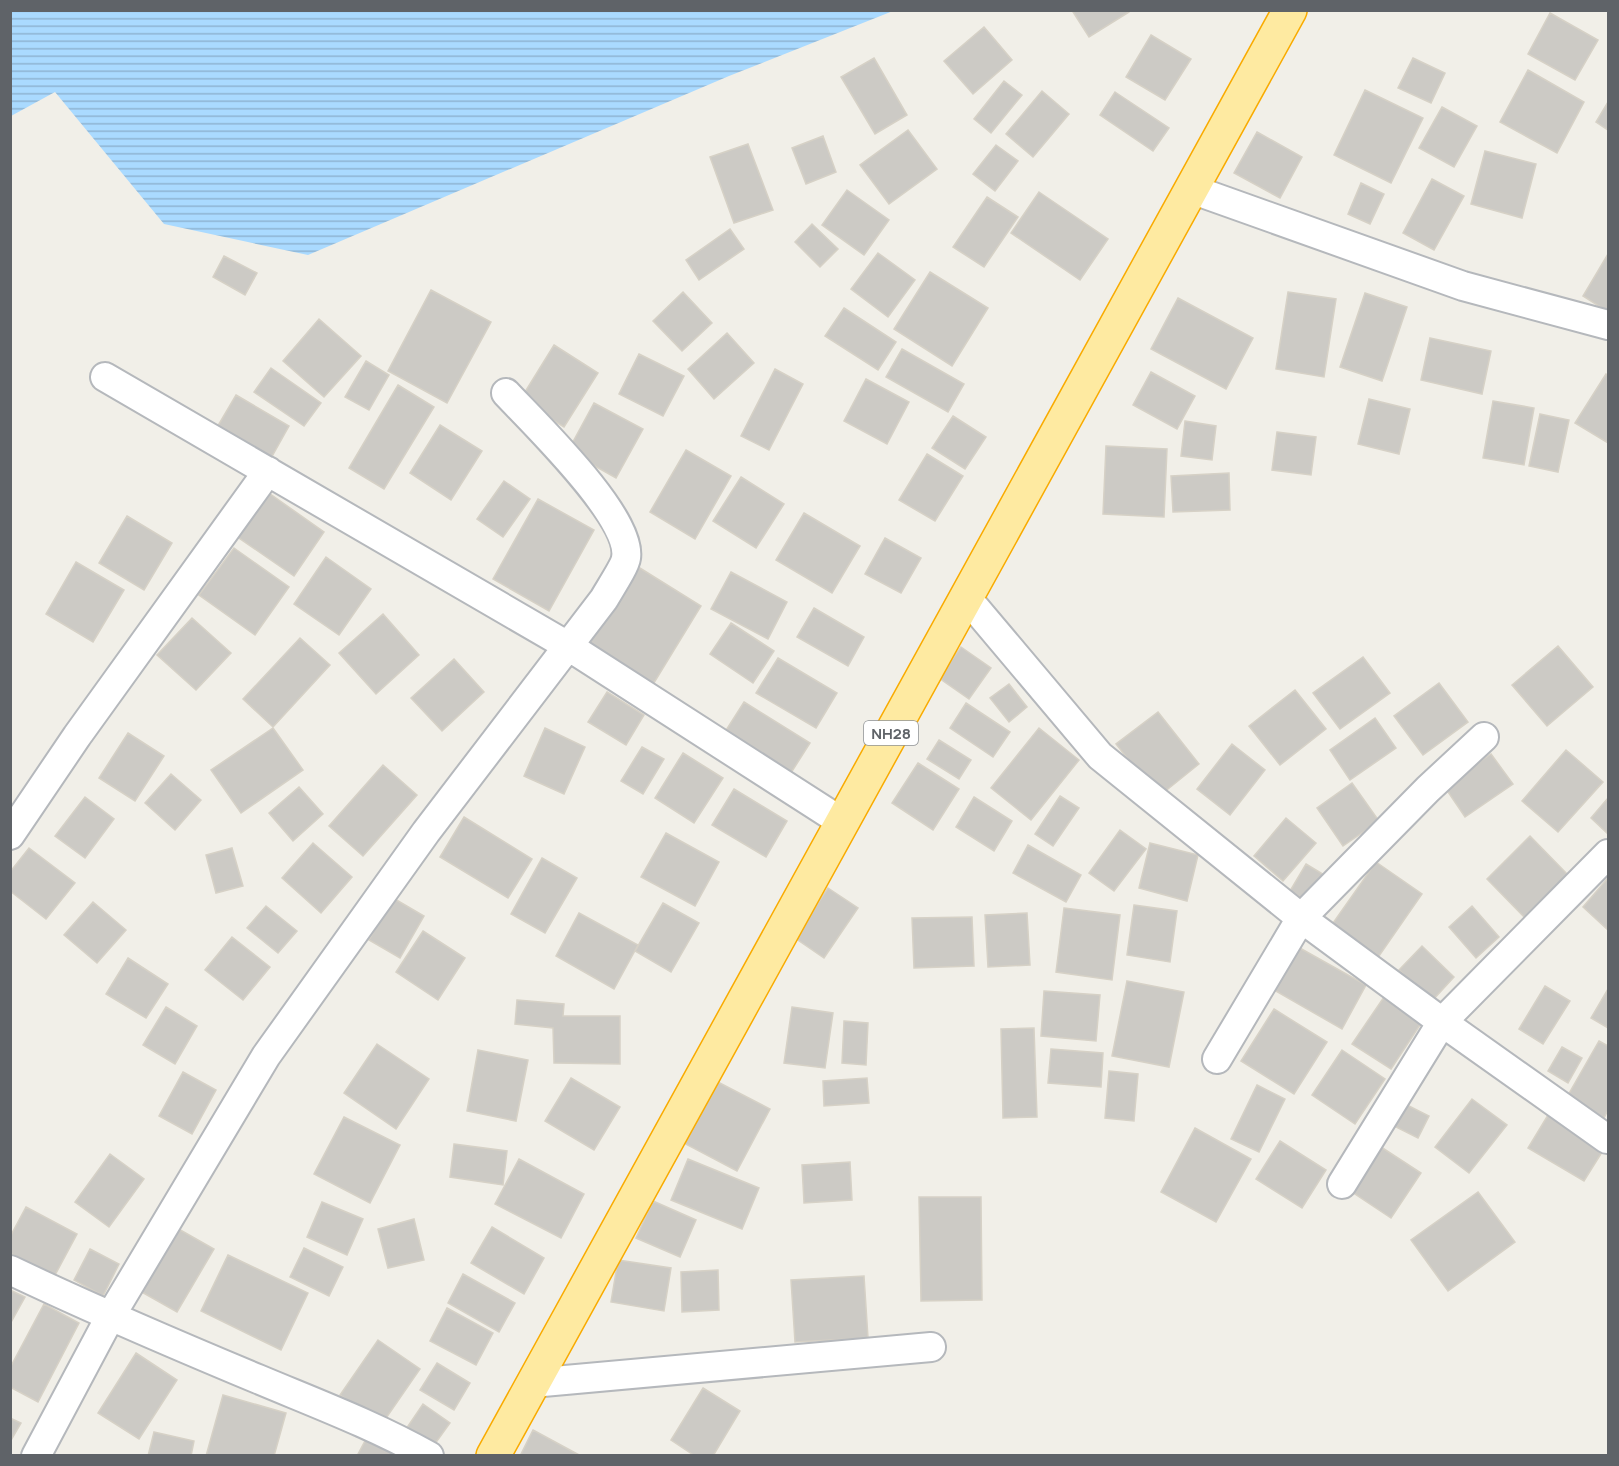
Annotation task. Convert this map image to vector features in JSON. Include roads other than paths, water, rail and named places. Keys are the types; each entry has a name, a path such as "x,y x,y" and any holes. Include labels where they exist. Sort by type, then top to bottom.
{"highway":[{"name":"NH28","path":"493,1455 1290,10"}],"street":[{"path":"1191,189 1463,286 1608,325"},
{"path":"105,376 568,645 842,822"},
{"path":"36,1455 110,1317 266,1056 426,832 604,599 626,558 621,531 595,490 506,393"},
{"path":"10,835 77,736 268,471"},
{"path":"966,597 1100,756 1301,918 1607,1139"},
{"path":"1217,1059 1301,918 1428,789 1484,737"},
{"path":"1342,1184 1442,1022 1608,854"},
{"path":"10,1270 110,1317 353,1419 429,1455"},
{"path":"532,1383 931,1347"}],"water":[{"path":"11,10 893,11 729,76 308,255 164,224 55,92 11,116"}]}
